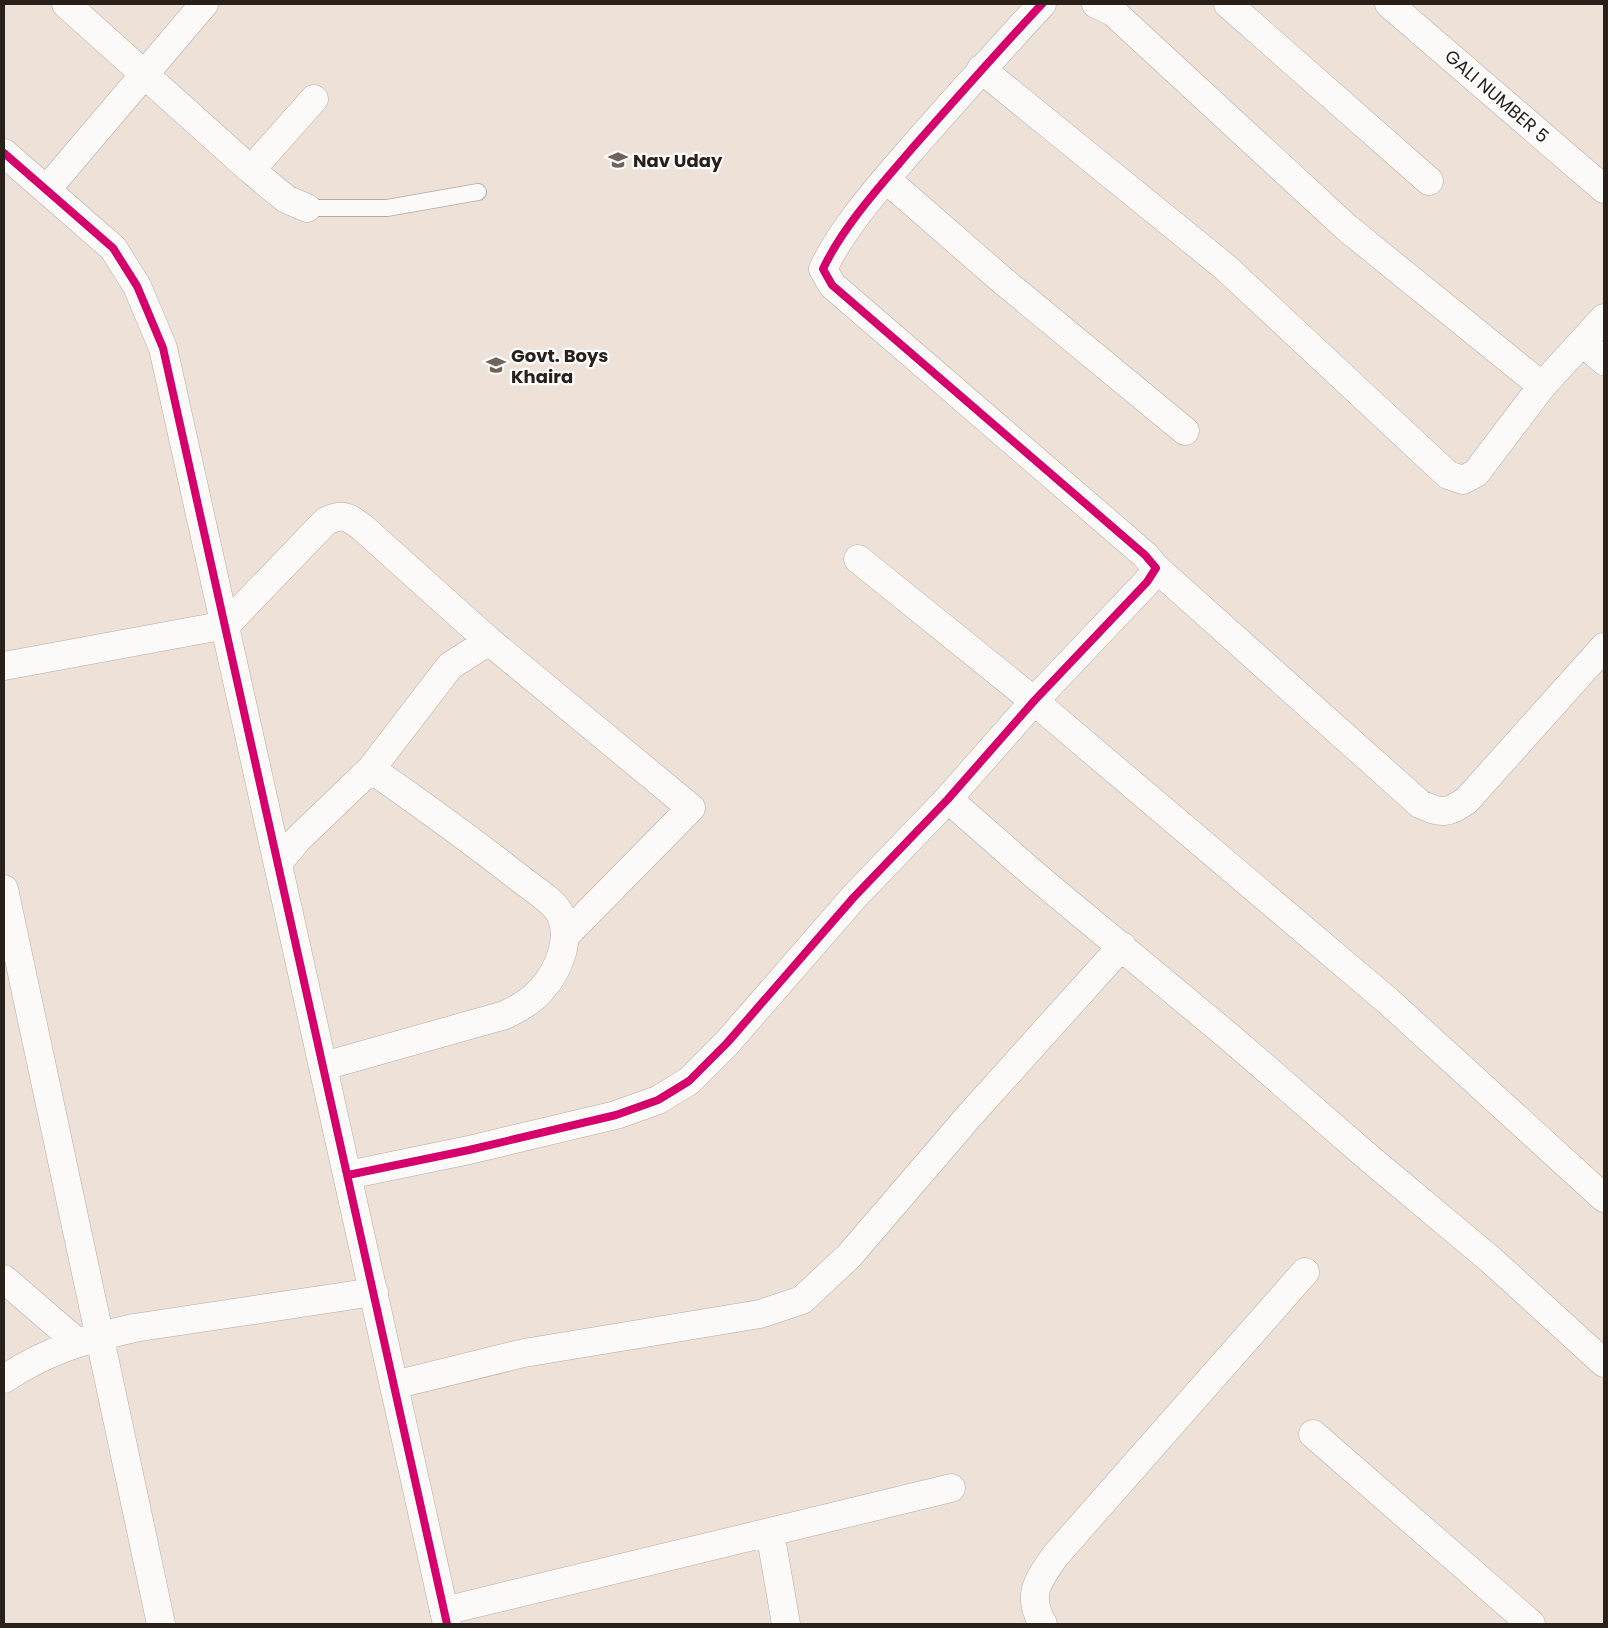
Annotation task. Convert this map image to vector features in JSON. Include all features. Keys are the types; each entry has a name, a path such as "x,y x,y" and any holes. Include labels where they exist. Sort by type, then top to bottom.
{"street":[{"path":"66,4 286,199 307,208"},
{"path":"47,189 144,72 204,4"},
{"path":"1042,4 981,69 886,179 831,252 823,269 832,285 1138,548 1156,568 1420,804 1434,811 1450,812 1467,800 1604,647"},
{"path":"1096,4 1113,12 1347,228 1542,386"},
{"path":"1228,4 1429,181"},
{"name":"GALI NUMBER 5","path":"1389,4 1604,189"},
{"path":"981,69 1225,267 1448,475 1463,480 1476,473 1542,386 1604,318"},
{"path":"252,170 314,99"},
{"path":"4,153 113,248 137,286 163,348 446,1618 770,1532 951,1488"},
{"path":"886,179 1002,280 1185,432"},
{"path":"1583,342 1604,361"},
{"path":"4,666 226,625 326,521 338,515 349,518 363,528 489,641 691,808 566,935 558,962 543,989 524,1005 505,1015 324,1066"},
{"path":"858,559 1034,701 1388,1001 1604,1198"},
{"path":"348,1175 469,1150 616,1115 658,1100 689,1081 727,1043 854,897 948,799 1034,701 1146,582 1156,568"},
{"path":"278,863 297,840 371,769 450,666 489,641"},
{"path":"371,769 457,828 540,894 559,911 566,935"},
{"path":"948,799 1037,877 1122,946 1491,1260 1604,1363"},
{"path":"4,889 88,1339 161,1624"},
{"path":"394,1386 524,1353 760,1314 802,1300 848,1256 970,1115 1122,946"},
{"path":"1043,1624 1034,1609 1037,1582 1055,1556 1305,1272"},
{"path":"4,1279 88,1339"},
{"path":"4,1379 32,1360 88,1339 134,1328 374,1292"},
{"path":"1313,1434 1531,1624"},
{"path":"770,1532 786,1624"}],"lane":[{"path":"307,208 387,208 478,192"}],"cycle path":[{"path":"348,1175 469,1150 616,1115 658,1100 689,1081 727,1043 854,897 948,799 1034,701 1147,582 1156,568 1145,555 832,285 823,269 840,238 874,194 958,96 1042,4"},
{"path":"4,153 113,248 137,286 163,348 447,1624"}],"place":[{"name":"Nav Uday","path":"618,160"},
{"name":"Govt. Boys Khaira","path":"496,365"}]}
